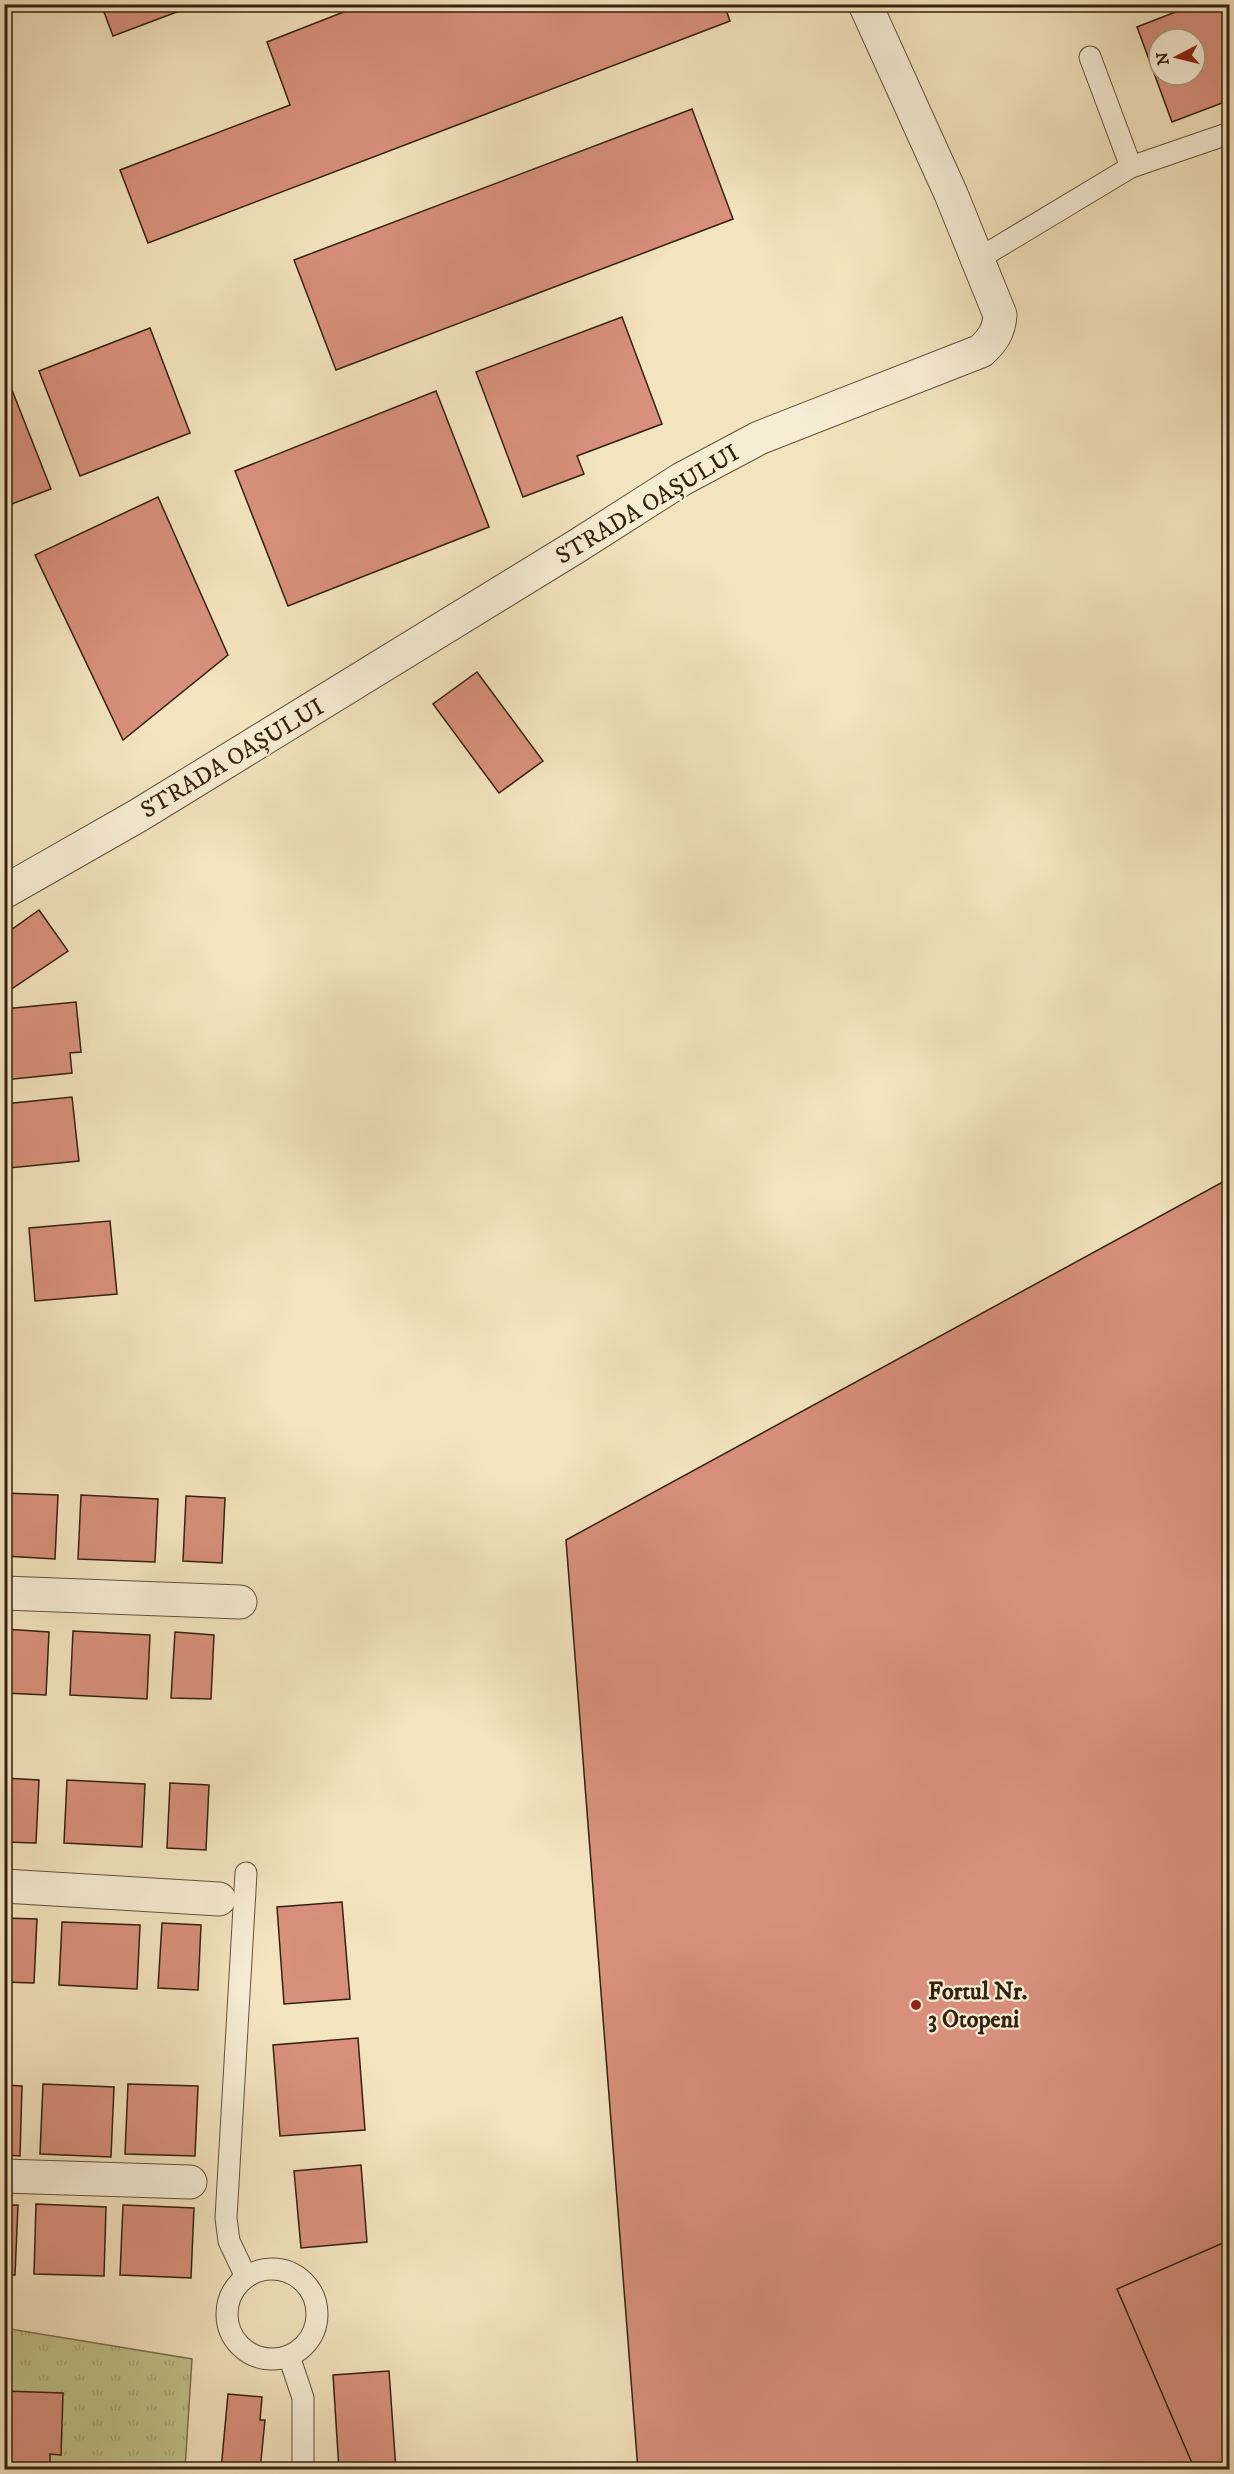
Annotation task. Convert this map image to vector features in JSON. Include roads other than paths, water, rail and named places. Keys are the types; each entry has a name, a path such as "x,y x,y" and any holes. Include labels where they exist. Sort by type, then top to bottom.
{"street":[{"name":"STRADA OAȘULUI","path":"4,891 139,815 682,479 759,438 981,351 992,341 999,328 1000,315 951,194 865,4"},
{"path":"4,1593 240,1602"},
{"path":"4,1886 219,1899"},
{"path":"4,2176 190,2182"}],"lane":[{"path":"1090,57 1131,167"},
{"path":"978,259 1131,167 1230,133"},
{"path":"246,1873 226,2218 229,2241 246,2277"},
{"path":"275,2268 290,2271 303,2280 312,2291 317,2306 315,2329 302,2348 289,2356 275,2359 261,2358 247,2352 233,2335 227,2315 229,2300 235,2287 246,2277 259,2270 275,2268"},
{"path":"289,2356 303,2398 303,2469"}],"place":[{"name":"Fortul Nr. 3 Otopeni","path":"916,2005"}]}
